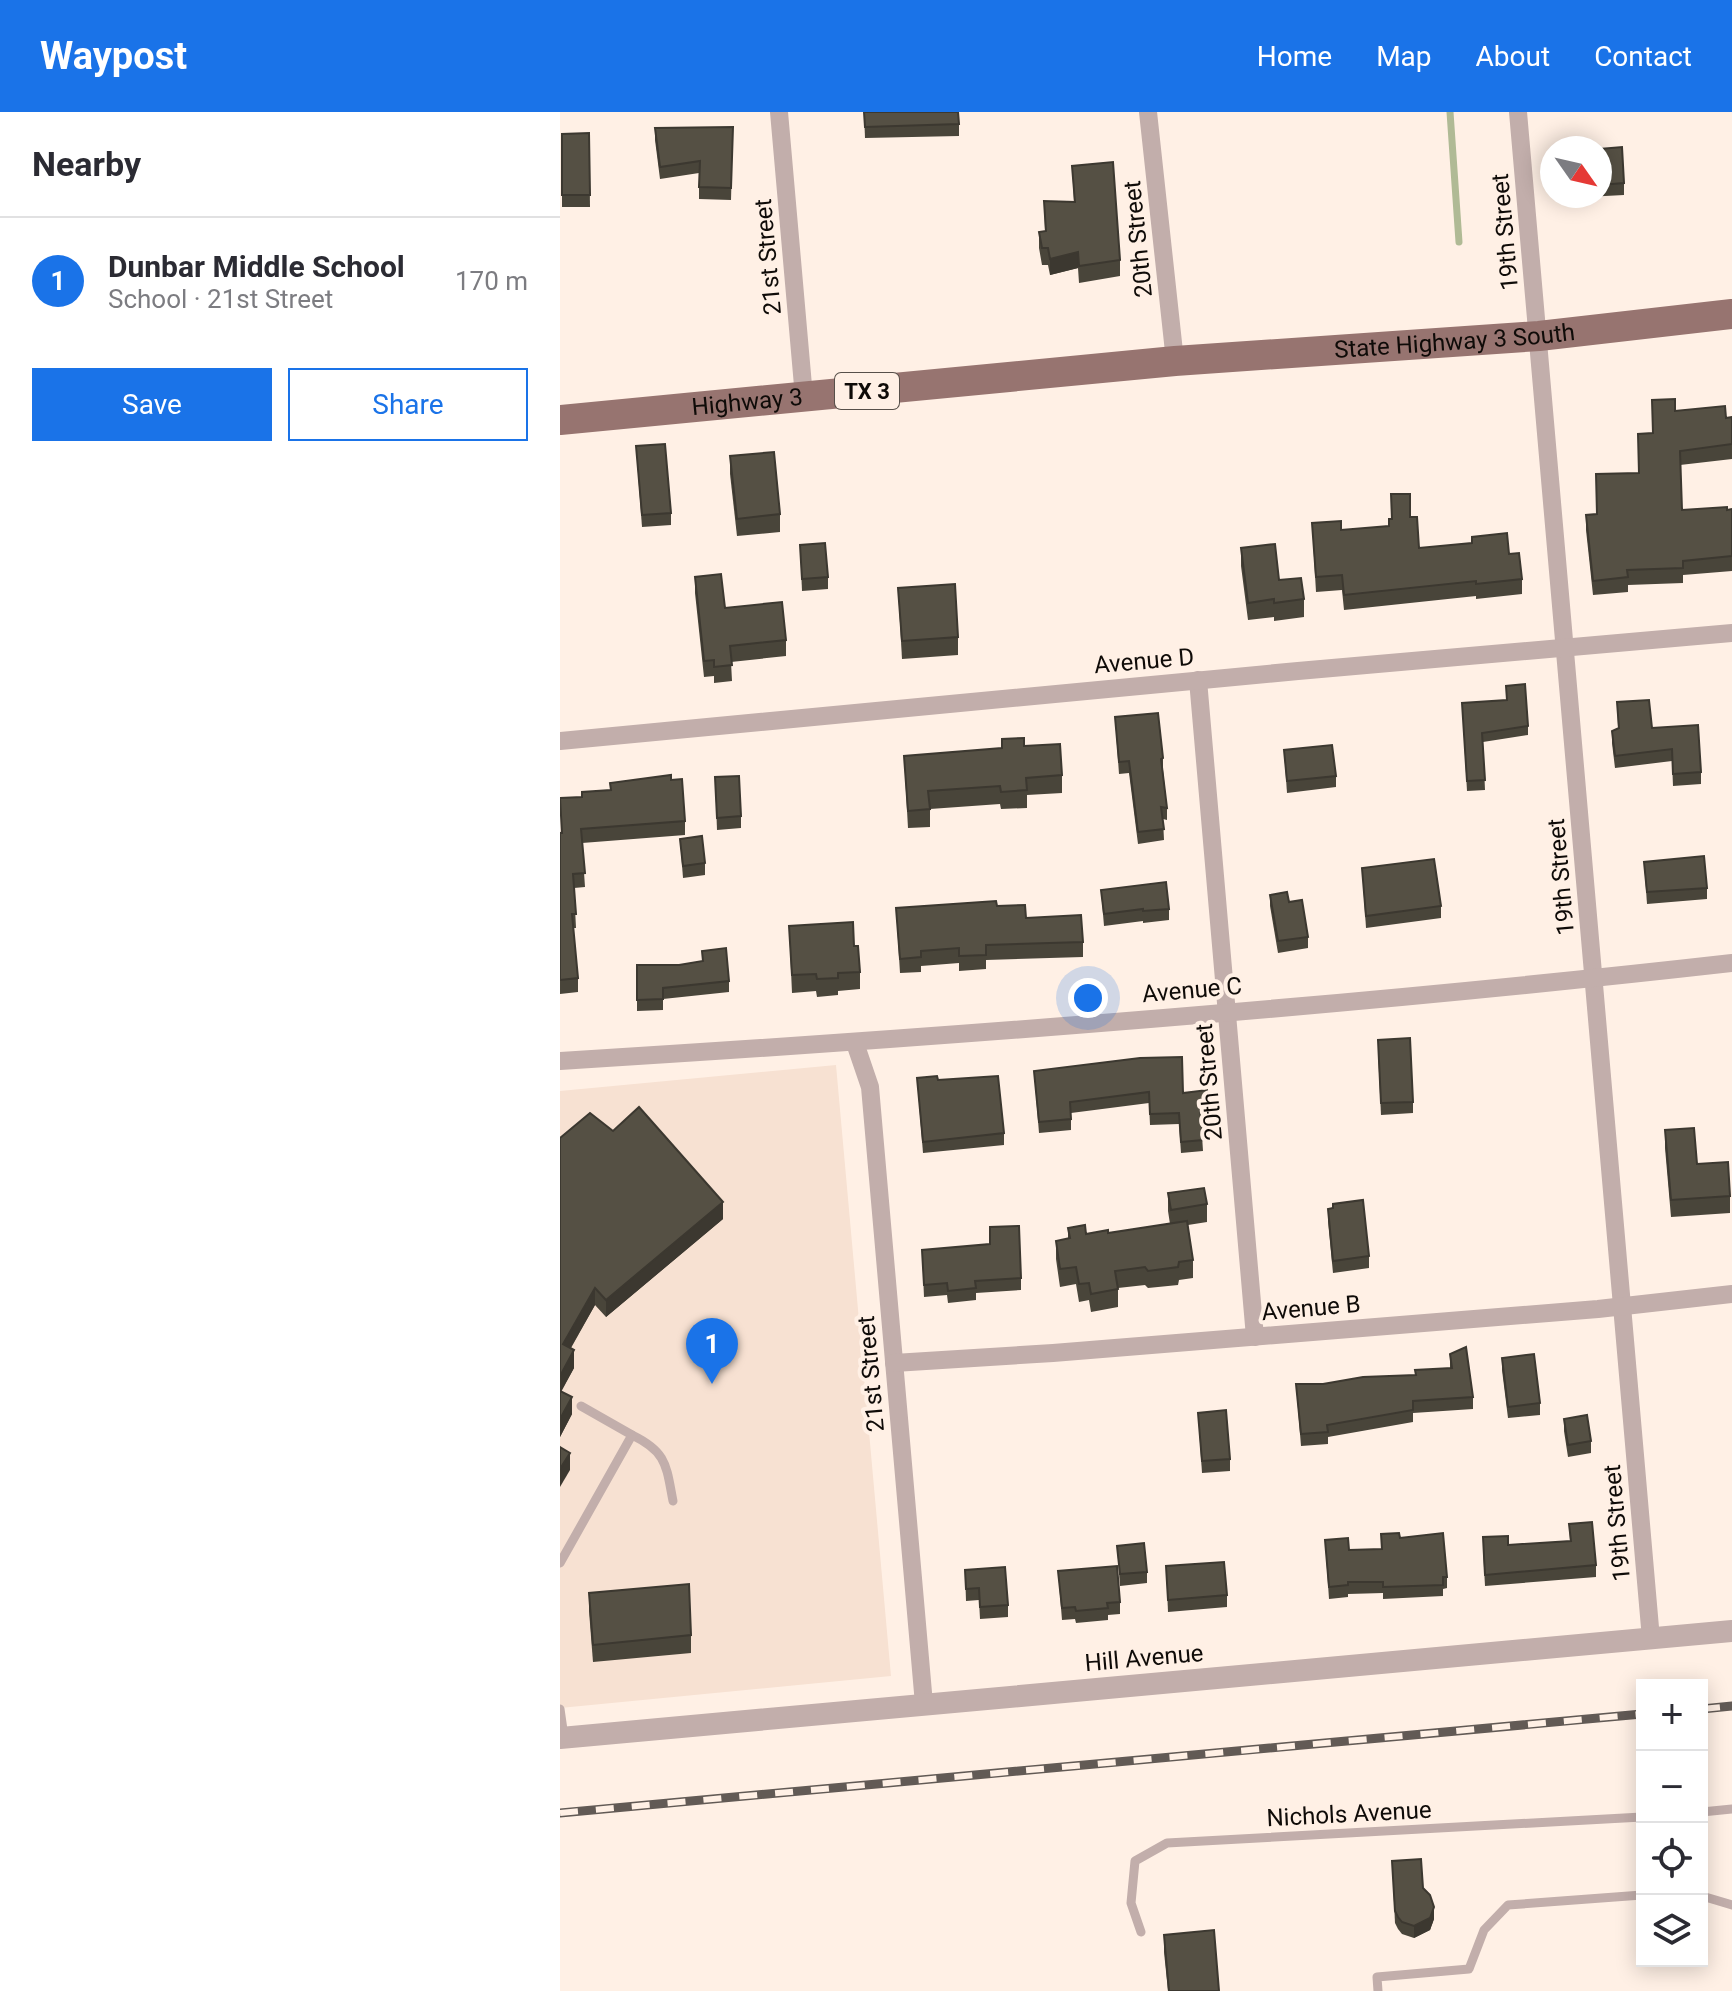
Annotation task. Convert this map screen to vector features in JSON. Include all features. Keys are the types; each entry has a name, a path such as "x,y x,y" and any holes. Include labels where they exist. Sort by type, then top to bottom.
{"main road":[{"name":"State Highway 3 South","path":"1175,361 1539,336 1732,314"},
{"name":"Highway 3","path":"560,420 1175,361"}],"street":[{"name":"21st Street","path":"779,112 804,397"},
{"name":"20th Street","path":"1148,112 1175,361"},
{"name":"19th Street","path":"1518,112 1651,1639"},
{"name":"Avenue D","path":"560,741 1732,633"},
{"name":"20th Street","path":"1198,680 1255,1337"},
{"name":"Avenue C","path":"560,1061 855,1043 1594,979 1732,963"},
{"name":"21st Street","path":"855,1043 870,1087 924,1704"},
{"name":"Avenue B","path":"894,1363 1622,1307 1732,1294"},
{"name":"Hill Avenue","path":"562,1738 1732,1631"}],"lane":[{"path":"581,1406 654,1445 666,1466 673,1501"},
{"path":"560,1563 632,1435"},
{"path":"560,1709 562,1738"},
{"path":"1708,1811 1732,1809"},
{"name":"Nichols Avenue","path":"1141,1932 1131,1903 1135,1861 1167,1843 1636,1817"},
{"path":"1378,1991 1377,1977 1469,1969 1484,1930 1508,1905 1636,1895"},
{"path":"1708,1898 1732,1905"}],"shaded area":[{"path":"836,1065 891,1676 560,1708 560,1091"}],"building":[{"path":"864,112 958,112 959,124 865,127"},
{"path":"733,127 731,188 699,187 700,161 660,167 655,128"},
{"path":"589,133 590,195 562,195 562,134"},
{"path":"1622,147 1624,183 1612,184 1612,148"},
{"path":"1113,162 1120,260 1079,266 1078,252 1050,259 1048,248 1042,248 1039,232 1046,231 1044,201 1075,202 1072,166"},
{"path":"1675,399 1675,411 1725,406 1726,418 1732,417 1732,444 1680,451 1682,510 1732,509 1732,556 1683,561 1683,568 1627,570 1628,577 1593,581 1586,515 1597,514 1596,474 1639,473 1638,434 1653,433 1652,400"},
{"path":"665,444 671,513 642,515 636,446"},
{"path":"774,452 780,514 737,519 730,456"},
{"path":"1391,494 1410,494 1410,517 1417,517 1419,548 1472,543 1472,537 1507,533 1509,554 1519,553 1522,579 1344,595 1342,575 1316,577 1312,523 1341,521 1341,530 1389,526 1389,519 1392,519"},
{"path":"825,543 828,577 802,579 800,545"},
{"path":"1275,544 1279,580 1301,578 1304,599 1248,603 1241,548"},
{"path":"721,574 725,608 782,602 786,640 730,646 732,665 714,667 714,660 704,661 695,577"},
{"path":"955,584 958,637 902,641 898,588"},
{"path":"1525,684 1528,726 1482,733 1485,780 1467,781 1462,703 1507,700 1506,686"},
{"path":"1649,700 1652,728 1698,725 1701,772 1673,774 1672,749 1615,756 1612,731 1619,728 1617,702"},
{"path":"1158,713 1167,808 1161,807 1164,829 1138,832 1129,761 1119,762 1115,717"},
{"path":"1024,738 1024,746 1060,744 1062,775 1026,778 1027,790 1001,792 1000,786 928,791 930,809 908,811 904,756 1002,748 1002,739"},
{"path":"1332,745 1336,776 1287,781 1284,750"},
{"path":"671,775 671,780 682,779 685,821 581,829 585,873 573,874 576,914 572,914 578,978 560,980 560,798 582,797 582,792 611,790 610,783"},
{"path":"739,776 741,816 717,818 715,777"},
{"path":"702,836 705,863 683,866 680,839"},
{"path":"1704,856 1707,888 1647,892 1644,862"},
{"path":"1434,859 1441,906 1366,916 1362,868"},
{"path":"1166,882 1169,909 1104,914 1101,890"},
{"path":"1287,892 1289,902 1302,900 1308,937 1278,941 1270,895"},
{"path":"996,901 997,906 1025,905 1026,918 1081,915 1083,942 986,945 986,955 959,956 959,948 921,951 921,957 900,959 896,908"},
{"path":"853,922 860,972 838,973 838,978 817,979 816,974 792,975 789,926"},
{"path":"726,948 729,981 663,988 663,999 637,1000 637,965 679,965 703,961 702,951"},
{"path":"1410,1038 1413,1102 1381,1103 1378,1040"},
{"path":"1182,1057 1183,1093 1207,1090 1210,1108 1200,1109 1203,1140 1181,1142 1179,1113 1150,1114 1149,1092 1070,1102 1071,1119 1039,1122 1034,1071 1140,1058"},
{"path":"937,1076 938,1080 998,1076 1004,1133 923,1142 917,1078"},
{"path":"639,1107 723,1202 606,1300 595,1288 563,1344 574,1350 560,1376 560,1138 590,1113 613,1131"},
{"path":"1694,1128 1697,1164 1728,1162 1730,1196 1671,1200 1665,1130"},
{"path":"1204,1188 1207,1204 1171,1210 1168,1193"},
{"path":"1363,1200 1369,1256 1333,1261 1328,1209 1333,1208 1333,1204"},
{"path":"1187,1221 1193,1260 1179,1262 1178,1267 1115,1271 1118,1289 1091,1294 1089,1283 1079,1284 1076,1267 1060,1269 1056,1241 1070,1238 1068,1228 1085,1225 1086,1234 1108,1230 1108,1233"},
{"path":"1019,1226 1021,1278 975,1281 976,1288 948,1291 947,1283 924,1285 922,1250 990,1244 990,1227"},
{"path":"1466,1347 1473,1397 1413,1401 1413,1410 1327,1425 1328,1432 1301,1434 1296,1384 1416,1375 1415,1370 1452,1368 1450,1354"},
{"path":"1534,1354 1540,1403 1508,1407 1502,1358"},
{"path":"560,1391 572,1397 560,1419"},
{"path":"1226,1410 1230,1459 1202,1461 1198,1413"},
{"path":"1587,1415 1591,1441 1568,1445 1564,1419"},
{"path":"560,1447 570,1453 560,1469"},
{"path":"1592,1522 1596,1565 1485,1575 1483,1537 1508,1536 1508,1545 1571,1541 1569,1524"},
{"path":"1399,1533 1400,1538 1443,1533 1447,1577 1443,1577 1443,1585 1383,1587 1383,1582 1348,1582 1348,1585 1329,1587 1325,1540 1348,1538 1349,1550 1382,1549 1381,1534"},
{"path":"1144,1543 1147,1572 1120,1574 1117,1546"},
{"path":"1224,1562 1227,1595 1168,1600 1166,1566"},
{"path":"1117,1566 1120,1602 1107,1603 1108,1608 1076,1611 1075,1607 1062,1608 1058,1571"},
{"path":"1005,1567 1008,1605 980,1607 979,1588 966,1589 965,1570"},
{"path":"689,1584 691,1635 593,1645 589,1593"},
{"path":"1421,1859 1423,1888 1430,1895 1434,1907 1430,1918 1414,1926 1402,1922 1395,1911 1392,1861"},
{"path":"1214,1930 1219,1991 1169,1991 1164,1935"}],"waterway":[{"path":"1450,112 1459,242"}],"railway":[{"path":"1708,1708 1732,1706"},
{"path":"560,1813 1636,1715"}],"place":[{"name":"Dunbar Middle School","path":"712,1384"}]}
